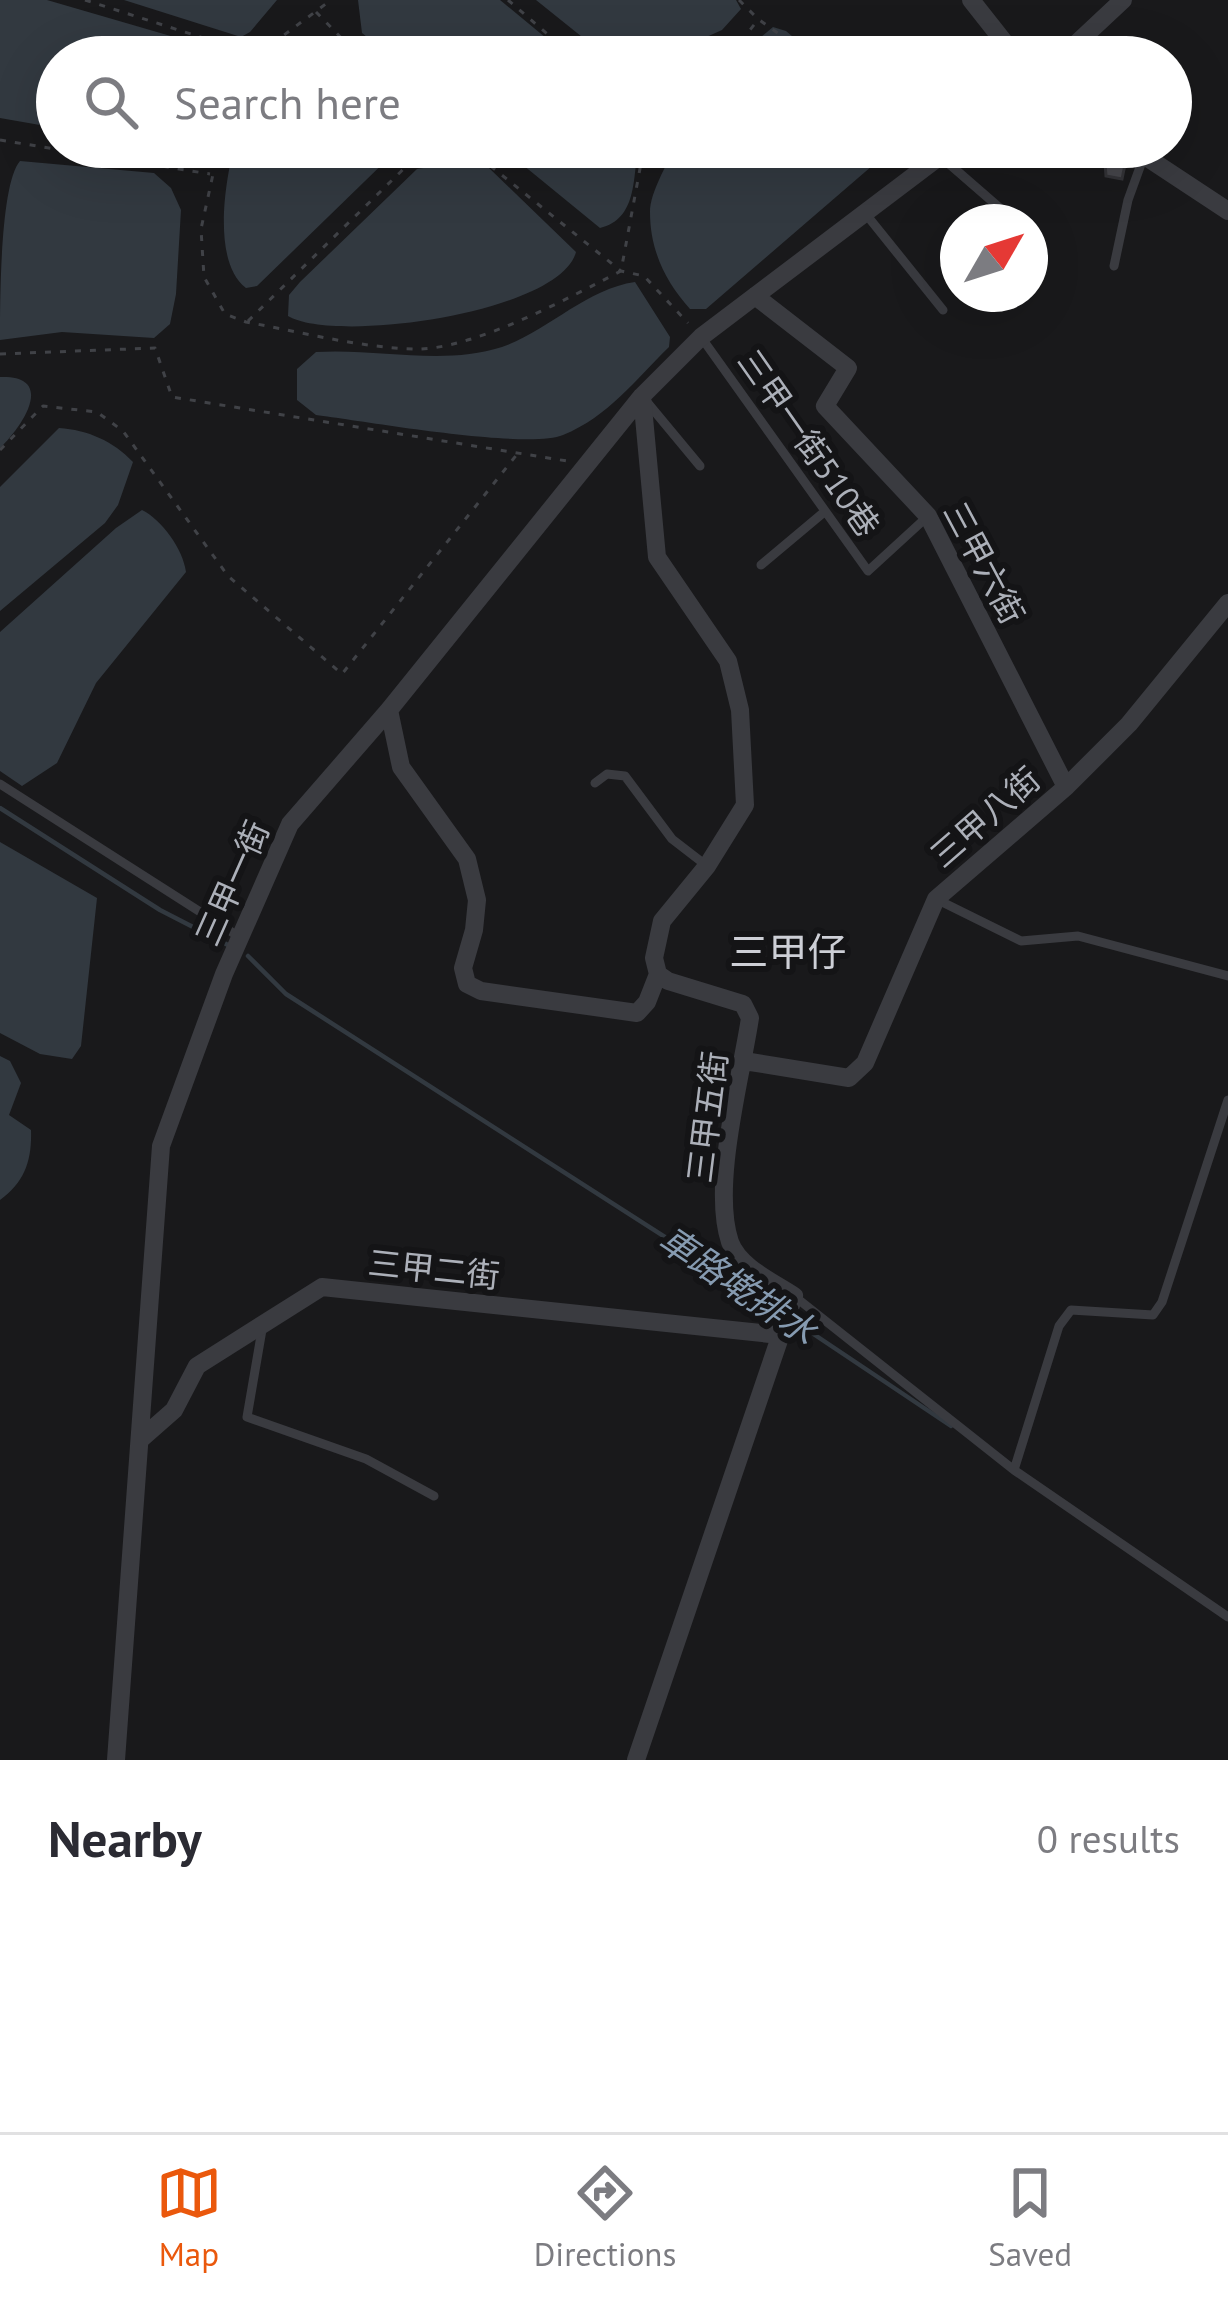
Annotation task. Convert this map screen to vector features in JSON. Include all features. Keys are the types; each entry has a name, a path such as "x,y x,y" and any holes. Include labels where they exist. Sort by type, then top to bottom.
{"street":[{"path":"971,0 999,36"},
{"path":"1084,36 1123,0"},
{"name":"三甲一街","path":"116,1760 161,1147 290,824 389,710 642,396 701,337 925,168"},
{"path":"1161,168 1228,212"},
{"name":"三甲六街","path":"754,296 848,368 825,406 928,516 1066,787"},
{"path":"389,710 401,767 467,859 477,899 463,968 467,984 481,992 638,1013 658,974 654,958 662,921 707,866 746,805 740,710 728,661 657,557 642,396"},
{"name":"三甲八街","path":"744,1061 849,1078 865,1063 936,899 1066,787 1129,724 1228,603"},
{"name":"三甲五街","path":"658,974 743,1004 750,1018 724,1190 730,1244 744,1262 794,1296"},
{"name":"三甲二街","path":"141,1439 174,1410 197,1366 322,1287 780,1335"},
{"path":"636,1760 794,1296"}],"lane":[{"path":"962,168 998,204"},
{"path":"1114,266 1134,168"},
{"path":"865,213 940,306"},
{"name":"三甲一街510巷","path":"701,337 868,571 928,516"},
{"path":"642,396 700,466"},
{"path":"760,565 823,513"},
{"path":"596,783 607,774 625,776 672,839 707,866"},
{"path":"0,784 241,938"},
{"path":"936,899 1021,940 1078,936 1228,976"},
{"path":"1014,1470 1059,1326 1071,1310 1153,1316 1162,1302 1228,1100"},
{"path":"794,1296 1014,1470 1228,1618"},
{"path":"263,1324 247,1417 366,1459 434,1496"}],"path":[{"path":"85,0 198,36"},
{"path":"283,36 332,0"},
{"path":"508,0 550,36"},
{"path":"739,0 782,36"},
{"path":"316,12 339,36"},
{"path":"745,36 758,19"},
{"path":"0,141 36,147"},
{"path":"173,168 212,174"},
{"path":"214,168 201,229 204,278 225,314 246,322 417,349 469,338 550,307 621,271"},
{"path":"246,322 403,168"},
{"path":"493,168 621,271 644,276 701,337"},
{"path":"621,271 640,168"},
{"path":"0,354 155,348 172,397 587,465"},
{"path":"0,450 43,406 97,412 123,430 228,576 342,674 518,453"}],"shaded area":[{"path":"0,0 47,0 171,36 36,36 36,124 0,118"},
{"path":"124,0 277,0 250,32 238,36"},
{"path":"358,0 500,0 544,36 366,36"},
{"path":"536,0 736,0 741,9 722,30 709,36 581,36"},
{"path":"773,27 792,36 762,36"},
{"path":"20,161 36,162 36,168 154,173 171,188 181,210 170,324 154,338 62,332 0,340 5,217"},
{"path":"230,168 378,168 257,286 246,288 235,276 225,241"},
{"path":"489,168 576,252 561,273 531,292 444,317 351,326 313,324 288,316 289,295 300,282 417,169"},
{"path":"527,168 636,168 627,207 600,228"},
{"path":"665,168 870,168 706,309 690,309 661,264 651,226 653,196"},
{"path":"635,282 670,337 669,347 608,408 563,435 516,439 406,428 316,415 297,400 297,369 316,352 480,353 519,340 600,293"},
{"path":"0,377 18,379 31,393 25,416 0,448"},
{"path":"59,428 99,438 133,462 118,505 105,523 0,611 0,487"},
{"path":"142,510 170,536 186,572 96,683 57,763 22,786 0,771 0,632"},
{"path":"0,842 97,898 81,1046 72,1059 40,1054 0,1033"},
{"path":"0,1056 10,1061 21,1083 9,1115 31,1130 25,1170 0,1200"}],"building":[{"path":"1105,168 1124,168 1122,179 1106,176"}],"waterway":[{"name":"車路墘排水","path":"0,808 160,910 228,945"},
{"name":"車路墘排水","path":"248,956 286,994 782,1312"},
{"name":"車路墘排水","path":"791,1319 951,1426"}],"district":[{"name":"三甲仔","path":"788,952"}]}
